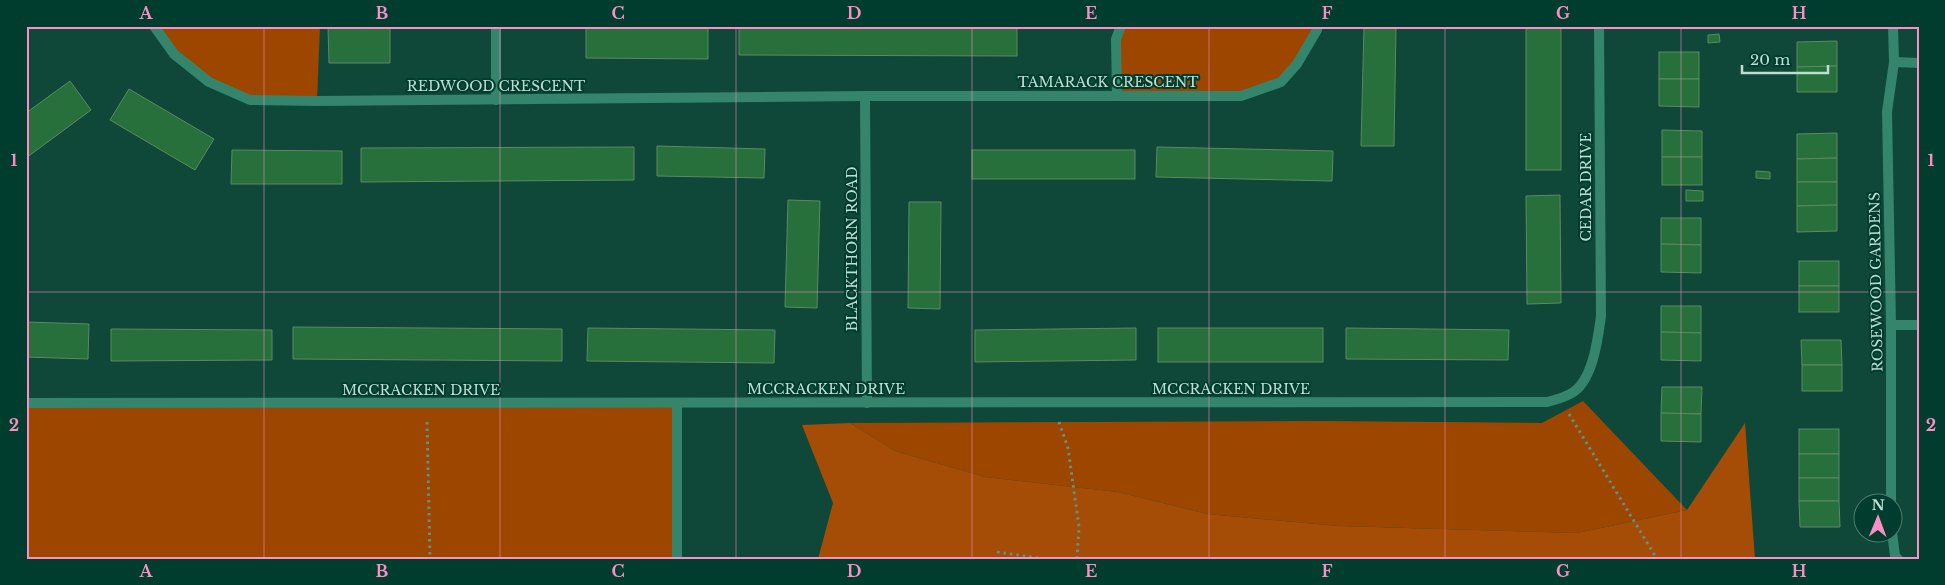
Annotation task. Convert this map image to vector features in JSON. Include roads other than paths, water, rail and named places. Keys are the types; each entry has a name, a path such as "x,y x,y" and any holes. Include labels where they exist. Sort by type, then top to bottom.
{"street":[{"name":"REDWOOD CRESCENT","path":"154,26 174,54 209,82 250,100 496,100 865,96"},
{"path":"496,26 496,100"},
{"path":"1117,96 1116,39 1121,26"},
{"name":"TAMARACK CRESCENT","path":"865,96 1241,96 1281,82 1298,64 1317,30 1317,26"},
{"name":"CEDAR DRIVE","path":"1596,348 1601,316 1598,26"},
{"name":"ROSEWOOD GARDENS","path":"1891,492 1887,112 1894,62 1893,26"},
{"path":"1894,62 1919,62"},
{"name":"BLACKTHORN ROAD","path":"865,96 866,403"},
{"path":"1890,325 1919,325"},
{"name":"MCCRACKEN DRIVE","path":"26,403 1547,402 1572,394 1585,380 1596,348"},
{"path":"677,559 678,403"},
{"path":"1892,542 1898,559"}]}
